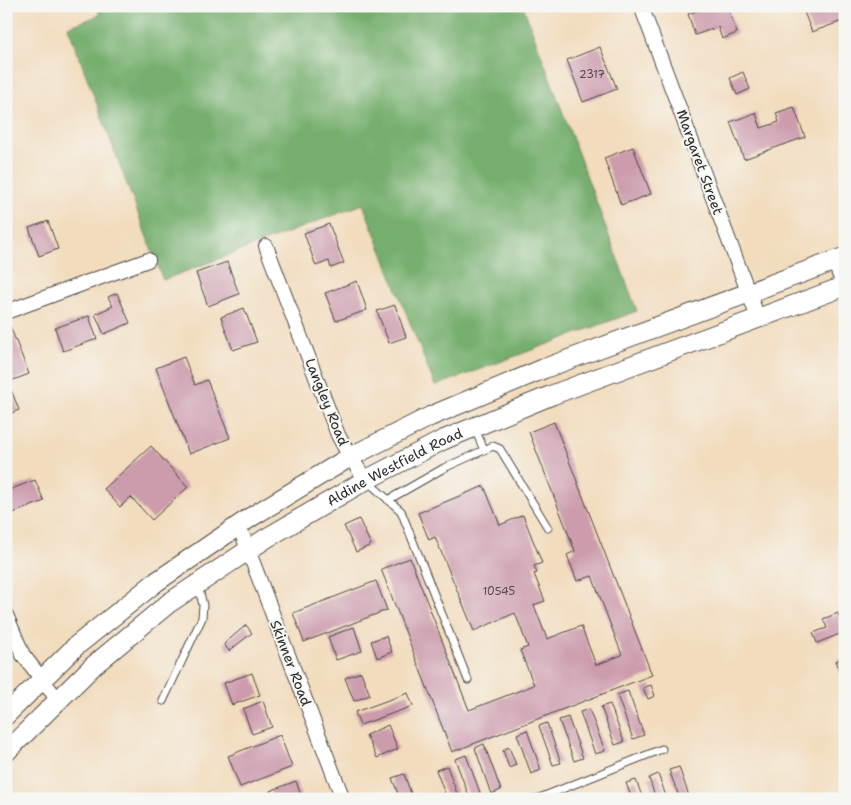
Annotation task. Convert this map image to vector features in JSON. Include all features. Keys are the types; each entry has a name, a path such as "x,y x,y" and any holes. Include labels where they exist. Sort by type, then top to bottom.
{"main road":[{"name":"Aldine Westfield Road","path":"6,715 76,646 156,582 239,526 350,457 431,416 543,369 839,259"},
{"name":"Aldine Westfield Road","path":"6,752 93,666 169,603 265,539 366,480 443,440 552,395 844,287"},
{"path":"543,369 552,395"},
{"path":"302,486 316,510"}],"street":[{"name":"Margaret Street","path":"641,6 758,318"},
{"name":"Langley Road","path":"266,246 338,435 366,480"},
{"path":"839,259 844,287"},
{"path":"6,312 148,260"},
{"name":"Skinner Road","path":"239,526 343,799"},
{"path":"6,615 23,655 58,700"}],"lane":[{"path":"474,427 484,450"},
{"path":"388,500 444,468 493,446 500,449 548,528"},
{"name":"Langley Road","path":"366,480 401,511 468,680"},
{"path":"163,701 202,618 203,605 198,585"},
{"path":"537,799 662,749"}],"green space":[{"path":"97,6 523,6 637,311 435,386 363,204 163,280 68,27 100,15"}],"building":[{"path":"710,6 727,6 737,33 722,39 718,27 695,35 688,14"},
{"path":"821,6 845,6 845,20 812,32 804,12"},
{"path":"600,47 617,89 583,102 567,60"},
{"path":"743,72 750,89 737,95 730,78"},
{"path":"794,107 805,137 744,159 730,122 756,113 761,128 779,122 776,113"},
{"path":"633,147 651,194 621,205 604,158"},
{"path":"48,221 58,249 39,256 29,228"},
{"path":"329,224 344,263 331,268 329,261 316,266 304,233"},
{"path":"227,262 239,294 208,306 196,273"},
{"path":"357,281 367,310 336,321 325,293"},
{"path":"117,293 130,323 104,334 95,314 113,306 108,297"},
{"path":"395,305 406,337 389,343 377,311"},
{"path":"244,308 257,342 233,350 221,317"},
{"path":"89,316 97,339 63,351 55,328"},
{"path":"10,326 29,374 8,382 19,410 6,415 6,327"},
{"path":"184,357 195,385 207,380 230,438 189,454 156,368"},
{"path":"554,422 652,675 452,752 381,569 410,558 469,710 534,685 520,650 528,647 515,613 474,631 435,537 429,540 418,513 484,486 500,525 523,515 542,563 534,566 537,573 534,574 545,601 534,605 547,639 581,626 596,665 622,655 592,576 577,581 567,555 575,551 529,432"},
{"path":"151,446 188,487 152,520 131,497 120,507 104,489"},
{"path":"35,480 44,501 13,513 6,496 6,491"},
{"path":"359,519 371,545 356,552 344,526"},
{"path":"376,581 387,610 304,642 293,613"},
{"path":"838,613 845,632 817,643 813,633 827,628 823,619"},
{"path":"246,625 252,633 229,651 224,644"},
{"path":"354,627 362,651 336,660 328,637"},
{"path":"386,636 392,652 377,658 371,641"},
{"path":"845,657 845,679 843,680 836,661"},
{"path":"361,672 370,695 354,701 345,678"},
{"path":"252,673 260,695 232,705 224,683"},
{"path":"651,685 655,696 648,699 643,688"},
{"path":"628,691 644,735 633,739 617,695"},
{"path":"408,693 413,706 360,725 355,712"},
{"path":"263,701 272,727 252,734 243,709"},
{"path":"610,704 624,742 615,745 601,707"},
{"path":"589,709 605,751 595,754 580,712"},
{"path":"568,717 583,758 574,761 559,720"},
{"path":"547,723 561,763 553,765 539,726"},
{"path":"388,725 398,749 377,758 366,735"},
{"path":"527,730 541,770 531,774 517,734"},
{"path":"280,735 292,767 240,787 228,756"},
{"path":"484,744 501,790 491,794 475,748"},
{"path":"509,747 516,765 509,768 503,750"},
{"path":"466,755 482,798 480,799 470,799 455,759"},
{"path":"447,766 459,799 447,799 436,770"},
{"path":"679,767 690,799 680,799 669,770"},
{"path":"404,774 413,799 400,799 392,778"},
{"path":"658,774 667,799 656,799 649,778"},
{"path":"636,780 643,799 632,799 626,783"},
{"path":"296,781 302,799 273,799 270,791"}]}
